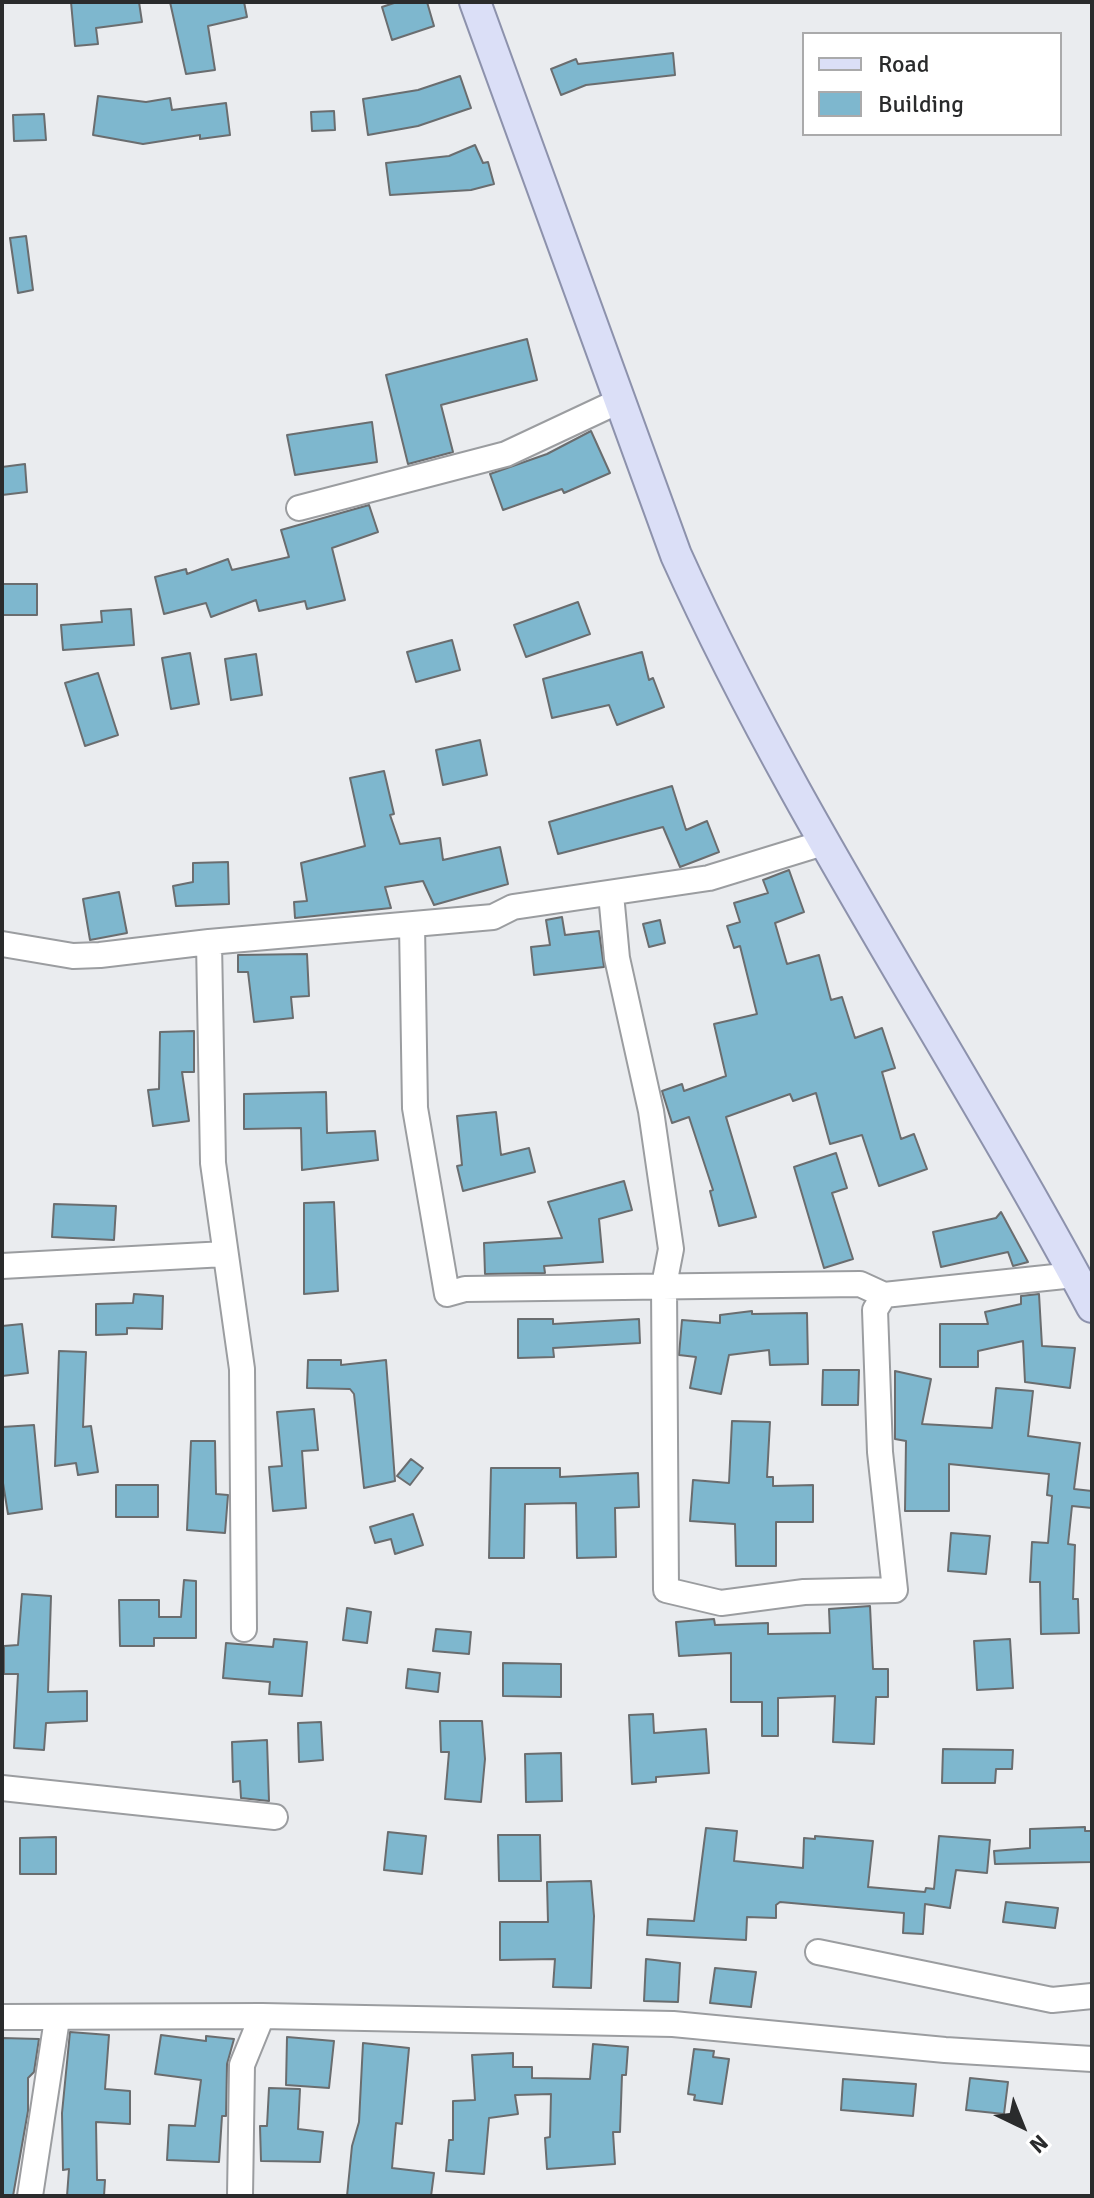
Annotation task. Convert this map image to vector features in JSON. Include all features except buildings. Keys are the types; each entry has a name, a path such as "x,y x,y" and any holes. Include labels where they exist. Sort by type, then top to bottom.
{"main road":[{"path":"475,2 676,555 708,626 775,760 1092,1307"}],"street":[{"path":"299,508 506,454 619,401"},
{"path":"2,944 73,956 493,917 513,907 709,878 823,843"},
{"path":"611,894 617,958 651,1111 671,1249 664,1285 666,1590 721,1603 804,1592 895,1590 880,1452 875,1310 884,1295"},
{"path":"412,925 415,1108 447,1294 465,1289 860,1284 884,1295 1074,1275"},
{"path":"209,942 213,1163 242,1369 244,1629"},
{"path":"2,1266 225,1254"},
{"path":"2,1788 275,1817"},
{"path":"818,1952 1052,2000 1092,1996"},
{"path":"240,2196 242,2065 262,2016"},
{"path":"2,2017 262,2016 673,2024 945,2050 1092,2059"},
{"path":"30,2196 57,2019"}]}
